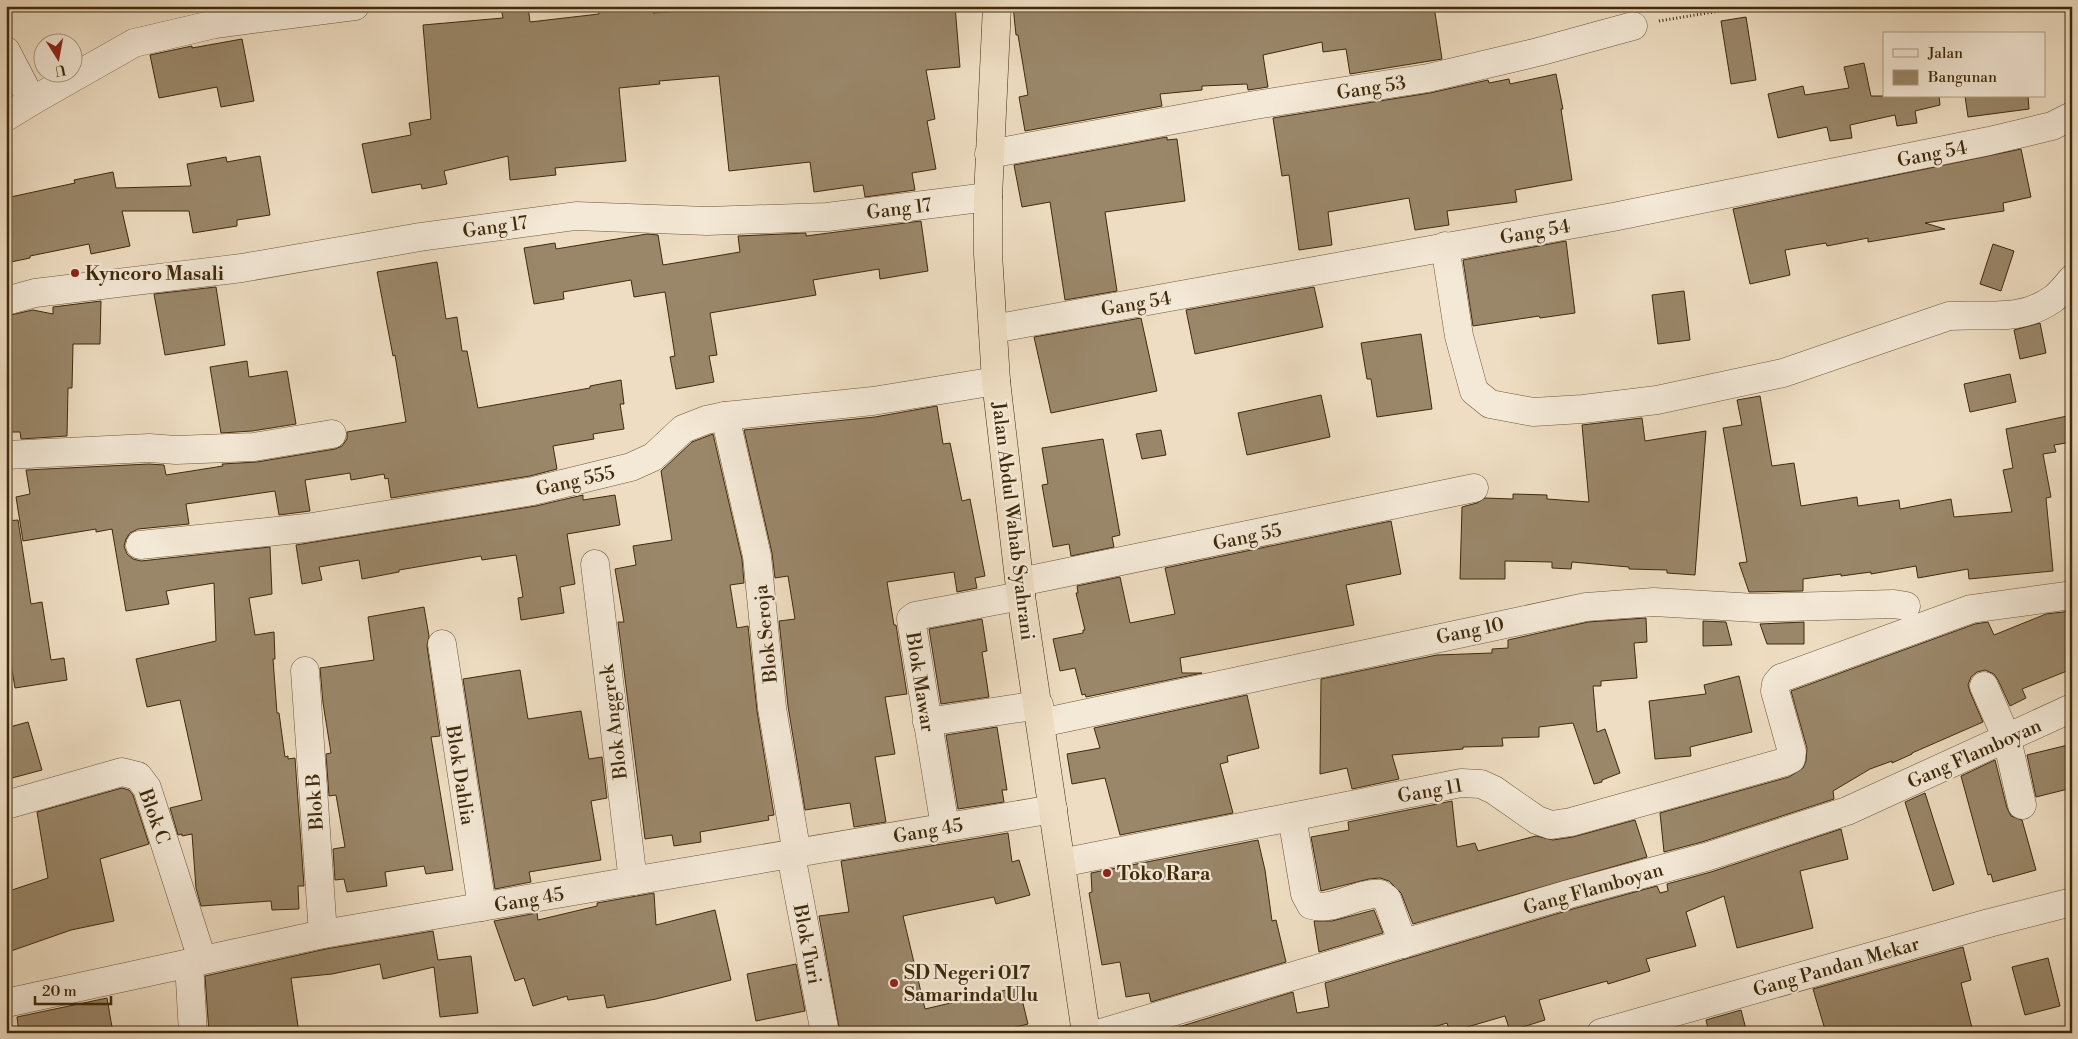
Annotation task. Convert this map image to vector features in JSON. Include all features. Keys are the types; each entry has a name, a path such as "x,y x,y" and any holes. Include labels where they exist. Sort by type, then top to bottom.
{"highway":[{"name":"Jalan Abdul Wahab Syahrani","path":"997,6 988,197 988,254 996,382 1020,589 1086,1033"}],"street":[{"path":"6,117 134,43 215,24 355,6"},
{"name":"Gang 53","path":"989,154 1246,106 1428,78 1538,52 1634,26"},
{"path":"6,51 32,101"},
{"name":"Gang 54","path":"993,329 1613,217 1989,141 2052,126 2072,116"},
{"name":"Gang 17","path":"6,301 35,293 242,268 420,237 576,216 706,221 827,217 988,197"},
{"path":"1445,246 1459,336 1474,391 1490,404 1533,412 1582,409 1657,400 1783,373 1949,316 2024,314 2053,299 2072,279"},
{"name":"Gang 555","path":"140,545 306,528 533,490 632,467 653,457 683,429 706,420 725,416 873,402 996,382"},
{"name":"Blok Seroja","path":"725,416 757,556 772,708 794,854"},
{"path":"6,455 149,448 176,450 254,446 332,434"},
{"name":"Gang 55","path":"1020,589 1474,488"},
{"name":"Blok Anggrek","path":"595,564 633,881"},
{"name":"Blok Mawar","path":"946,827 911,618 1020,589"},
{"name":"Gang 11","path":"1061,863 1461,783 1481,784 1494,790 1537,820 1552,825 1570,822 1791,759 1792,752 1775,691 1776,684 1781,678 1971,609 2072,595"},
{"name":"Gang 10","path":"927,722 1040,714 1586,607 1654,602 1756,608 1906,606"},
{"name":"Blok Dahlia","path":"442,644 482,907"},
{"name":"Blok B","path":"305,671 323,934"},
{"path":"1984,686 2007,739 2022,805"},
{"name":"Gang Flamboyan","path":"1101,1033 1569,894 1706,857 1847,811 2072,708"},
{"name":"Blok C","path":"6,805 122,772 138,776 147,788 196,961 193,1033"},
{"name":"Gang 45","path":"6,1002 323,934 1054,809"},
{"path":"1292,817 1305,894 1311,905 1317,907 1336,904 1380,894 1387,899 1402,944"},
{"name":"Blok Turi","path":"794,854 825,1033"},
{"name":"Gang Pandan Mekar","path":"1602,1033 1990,923 2072,902"}],"path":[{"path":"1634,26 1750,6"}],"building":[{"path":"528,6 530,22 599,14 598,6 618,6 618,10 652,7 653,13 756,6 955,6 960,67 926,70 935,119 927,121 936,169 912,173 915,190 865,197 863,185 814,192 810,162 729,171 719,76 659,81 660,84 619,88 626,161 555,168 556,175 510,180 508,156 444,171 447,184 422,189 421,184 372,193 362,144 411,135 409,123 431,119 423,25 503,18 501,8"},
{"path":"1013,6 1434,6 1442,59 1350,74 1346,49 1323,52 1322,42 1263,55 1268,87 1248,90 1247,84 1202,86 1202,90 1160,94 1162,106 1025,131 1019,97 1028,95 1018,35 1016,35"},
{"path":"1746,17 1756,80 1731,84 1721,21"},
{"path":"242,39 254,101 221,107 217,87 159,98 150,55 192,46 192,48"},
{"path":"1864,63 1871,96 1883,96 1883,98 1939,98 1940,105 1915,111 1917,123 1897,126 1895,115 1850,125 1852,138 1830,141 1827,127 1778,138 1768,94 1803,86 1805,95 1849,88 1844,67"},
{"path":"1556,74 1563,109 1561,109 1572,180 1515,190 1517,202 1447,211 1449,225 1415,230 1409,198 1328,212 1332,245 1299,250 1289,175 1282,176 1273,118 1430,93 1488,80 1489,83 1509,79 1510,84"},
{"path":"1965,98 2028,98 2029,109 1968,117"},
{"path":"1167,137 1167,140 1177,139 1185,201 1105,212 1117,291 1065,300 1050,202 1022,207 1014,165"},
{"path":"2021,149 2031,197 2003,203 2004,211 1925,223 1945,229 1868,242 1868,238 1827,246 1826,243 1785,250 1790,275 1750,284 1733,209"},
{"path":"260,156 270,215 237,220 237,226 193,233 189,211 122,211 130,246 91,254 89,244 6,263 6,198 75,183 74,180 113,172 116,188 191,186 187,164 226,157 227,162"},
{"path":"921,221 928,271 880,279 879,269 813,280 816,295 710,313 717,355 709,356 714,382 676,389 670,357 675,356 665,292 634,297 631,280 563,292 564,299 534,304 524,248 555,243 556,249 647,234 658,235 663,265 740,252 738,236 806,233 806,236"},
{"path":"1566,241 1575,313 1540,318 1539,316 1473,326 1463,260"},
{"path":"1993,244 2014,251 2001,291 1980,284"},
{"path":"437,262 446,319 457,317 462,351 467,351 478,408 590,388 590,386 621,380 624,404 620,404 624,429 593,434 594,439 553,446 557,469 530,476 391,498 388,478 385,479 384,474 351,480 350,473 305,480 310,511 279,515 275,491 186,504 189,524 138,529 130,533 124,546 127,554 133,559 141,561 270,547 272,594 249,598 255,635 274,632 275,659 273,659 277,713 279,713 285,757 288,756 288,759 295,758 304,886 298,886 299,909 272,910 271,901 201,906 196,888 192,834 178,835 170,808 202,800 180,700 147,707 136,659 216,641 214,583 166,591 169,604 126,611 112,529 96,532 96,529 23,541 16,497 30,494 26,470 149,464 164,465 166,475 223,466 222,464 257,462 335,449 342,446 347,439 347,432 406,422 395,355 393,356 377,272"},
{"path":"216,287 225,345 165,355 154,294"},
{"path":"1314,287 1323,327 1195,354 1186,310"},
{"path":"1684,291 1690,340 1658,344 1652,295"},
{"path":"101,301 100,344 73,344 72,388 68,388 67,436 21,439 20,432 6,432 6,316 33,310 53,314 53,307"},
{"path":"1141,318 1157,391 1051,413 1034,337"},
{"path":"2040,323 2046,353 2020,359 2014,330"},
{"path":"1421,334 1432,409 1377,417 1371,379 1367,379 1361,343"},
{"path":"247,361 249,377 287,371 296,424 252,431 221,433 210,367"},
{"path":"2010,374 2016,402 1970,412 1964,384"},
{"path":"1321,395 1330,437 1247,455 1238,413"},
{"path":"1760,396 1772,466 1794,463 1801,506 1857,497 1858,506 1899,500 1900,509 1951,499 1954,517 2012,512 2003,470 2013,468 2006,429 2072,415 2072,442 2054,445 2056,452 2043,454 2051,497 2046,498 2053,571 1969,579 1968,569 1918,578 1916,566 1871,574 1871,572 1841,576 1841,574 1803,579 1803,591 1749,592 1739,563 1747,562 1723,428 1742,425 1737,400"},
{"path":"937,406 943,444 950,443 962,501 970,499 985,576 975,578 977,588 957,592 954,572 887,582 907,694 885,697 895,754 875,757 886,822 854,827 850,803 805,810 788,706 779,621 795,619 788,576 775,578 772,553 744,430 875,417"},
{"path":"1642,418 1645,441 1706,431 1695,575 1667,573 1667,570 1629,569 1629,567 1572,562 1571,569 1552,568 1552,562 1505,561 1505,579 1460,579 1462,507 1477,503 1485,498 1513,499 1513,494 1547,495 1547,499 1589,502 1582,425"},
{"path":"1161,430 1166,455 1142,459 1136,434"},
{"path":"713,434 742,559 744,583 730,585 737,628 748,626 757,711 774,815 768,816 769,820 700,832 701,842 674,846 672,835 645,839 618,622 624,622 615,569 636,565 633,546 672,540 661,471 692,442"},
{"path":"1103,439 1120,535 1112,537 1114,547 1071,556 1069,544 1053,547 1042,485 1048,484 1042,448"},
{"path":"583,495 583,500 615,495 620,525 567,534 575,584 560,587 564,613 521,620 518,598 523,597 516,555 482,560 481,556 399,570 399,572 362,579 359,560 319,567 322,580 302,584 296,545 536,506"},
{"path":"18,520 31,604 42,602 51,660 64,658 67,680 15,688 10,658 6,659 6,521"},
{"path":"1391,521 1401,574 1346,585 1354,625 1180,658 1182,673 1202,673 1086,697 1085,694 1082,695 1075,668 1060,671 1053,639 1083,633 1083,630 1085,630 1076,593 1078,593 1077,586 1120,577 1130,623 1175,614 1165,568"},
{"path":"424,607 429,636 427,646 440,736 431,737 453,870 426,874 424,866 385,872 387,886 347,892 344,879 335,880 333,849 345,847 336,795 329,796 326,754 331,753 323,703 320,668 374,660 368,617"},
{"path":"2072,611 2072,669 2022,689 2026,698 2010,706 1994,674 1985,670 1977,672 1971,677 1968,685 1983,722 1892,763 1892,761 1870,769 1833,791 1834,799 1702,842 1664,852 1660,813 1789,777 1803,768 1806,761 1807,748 1791,691 1975,624 1988,622 1994,635 2046,614"},
{"path":"1646,618 1647,642 1634,643 1637,678 1601,681 1601,686 1593,686 1597,732 1605,729 1620,773 1602,780 1602,782 1594,784 1573,723 1539,727 1539,737 1502,738 1503,746 1463,747 1463,749 1392,755 1399,779 1352,789 1347,768 1320,774 1321,679 1437,655 1492,653 1492,649 1508,648 1508,640 1588,622"},
{"path":"982,619 987,651 982,652 989,697 941,704 929,629"},
{"path":"1703,621 1726,622 1732,645 1703,646"},
{"path":"1804,622 1804,644 1767,644 1760,624"},
{"path":"520,670 528,719 581,711 589,759 602,757 607,798 591,801 601,860 529,872 531,882 495,889 463,679"},
{"path":"1739,676 1752,732 1690,747 1691,756 1655,759 1649,701 1706,694 1704,685"},
{"path":"1247,695 1259,748 1227,756 1228,762 1220,764 1233,813 1120,835 1105,778 1072,784 1067,754 1100,748 1094,728"},
{"path":"28,722 42,770 12,778 6,758 6,728"},
{"path":"997,727 1007,790 1002,790 1004,802 958,809 946,735"},
{"path":"2072,744 2072,788 2036,797 2027,755"},
{"path":"1995,760 2007,808 2011,816 2022,820 2036,870 1993,882 1991,874 1988,875 1961,776"},
{"path":"122,788 129,790 133,795 149,844 100,859 114,921 71,930 11,951 6,936 6,892 48,878 37,812"},
{"path":"1925,793 1954,884 1933,891 1905,802"},
{"path":"1452,801 1457,847 1475,843 1478,851 1536,836 1553,840 1573,837 1635,820 1647,857 1413,924 1401,893 1389,881 1380,878 1369,879 1321,891 1311,837 1349,830 1348,822"},
{"path":"1841,829 1848,859 1800,871 1813,928 1737,948 1724,896 1686,912 1696,946 1646,959 1650,971 1608,984 1607,981 1539,1000 1545,1020 1510,1031 1505,1016 1450,1032 1447,1023 1414,1033 1159,1033 1293,992 1297,1013 1329,1007 1325,983 1657,886 1660,893 1668,891 1667,884 1711,872"},
{"path":"1008,833 1012,862 1019,860 1030,895 996,904 994,897 903,916 925,1009 1019,987 1028,1024 992,1033 840,1033 819,916 849,912 841,861"},
{"path":"1258,840 1265,870 1272,921 1276,920 1286,962 1151,1002 1149,993 1126,997 1120,962 1102,965 1089,893 1092,892 1091,873"},
{"path":"654,893 656,925 715,910 731,980 656,999 607,1008 604,995 568,1000 567,996 533,1006 524,978 515,981 494,921 537,913 538,920 597,906 597,903"},
{"path":"1374,910 1383,933 1319,952 1314,921 1332,921"},
{"path":"433,931 438,960 471,956 478,1013 440,1017 434,967 383,979 380,964 332,974 291,978 299,1033 209,1033 205,976 326,949"},
{"path":"1963,947 1971,980 1961,983 1972,1028 1952,1033 1826,1033 1813,989"},
{"path":"2048,958 2060,1006 2025,1015 2012,967"},
{"path":"796,964 805,1011 756,1021 747,974"},
{"path":"107,998 113,1033 19,1033 17,1017"},
{"path":"1741,1010 1747,1033 1709,1033 1706,1020"}],"place":[{"name":"Kyncoro Masali","path":"75,273"},
{"name":"Toko Rara","path":"1107,873"},
{"name":"SD Negeri 017 Samarinda Ulu","path":"894,983"}]}
